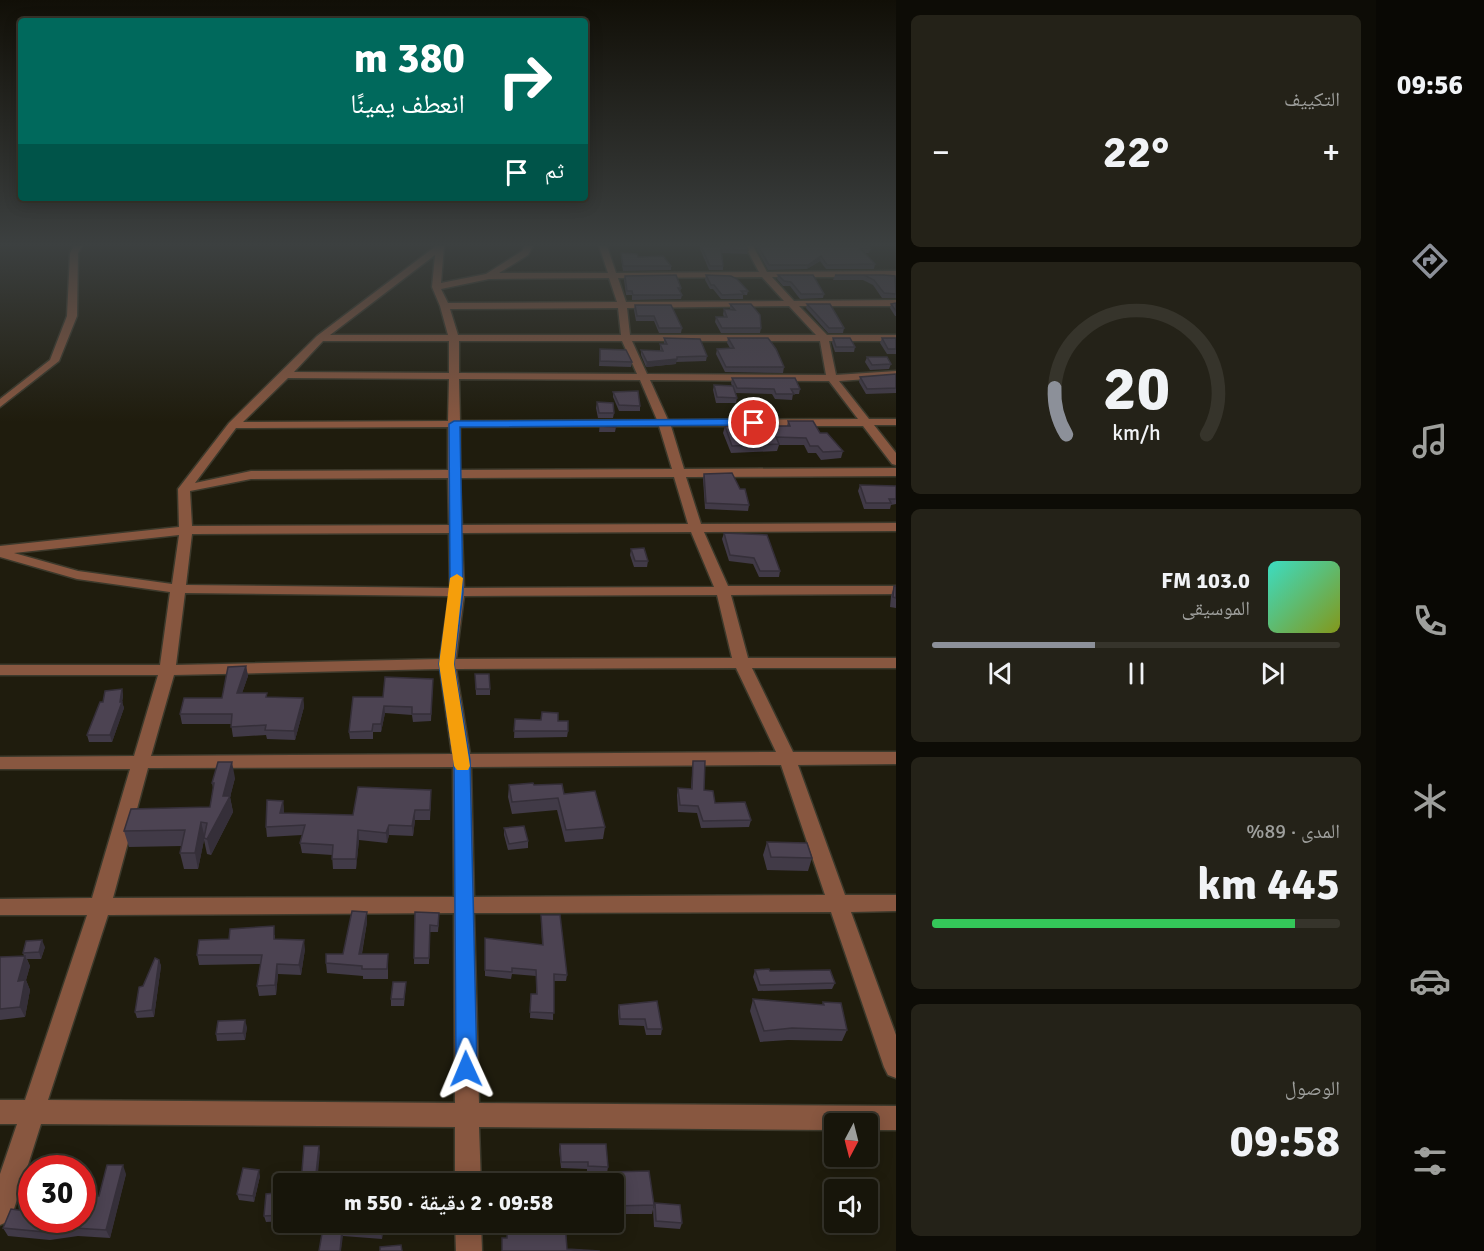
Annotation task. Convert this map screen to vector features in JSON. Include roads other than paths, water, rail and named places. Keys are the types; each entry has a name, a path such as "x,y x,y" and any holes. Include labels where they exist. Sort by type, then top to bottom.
{"street":[{"path":"0,404 54,361 72,316 72,304"},
{"path":"0,1212 100,907 167,670 186,530 184,489 233,425 320,338 364,304"},
{"path":"468,1173 462,760 447,664 457,592 454,338 445,306 588,304"},
{"path":"622,304 626,338 664,423 696,528 723,591 741,663 787,758 896,1067"},
{"path":"792,304 824,338 832,378 896,461"},
{"path":"320,338 896,338"},
{"path":"285,375 832,378 896,374"},
{"path":"233,425 896,422"},
{"path":"184,489 251,475 896,472"},
{"path":"0,551 186,530 896,527"},
{"path":"0,551 77,575 177,589 457,592 896,590"},
{"path":"0,670 167,670 447,664 896,663"},
{"path":"0,763 896,758"},
{"path":"0,907 896,903"},
{"path":"0,1112 896,1118"},
{"path":"468,1233 469,1251"}]}
